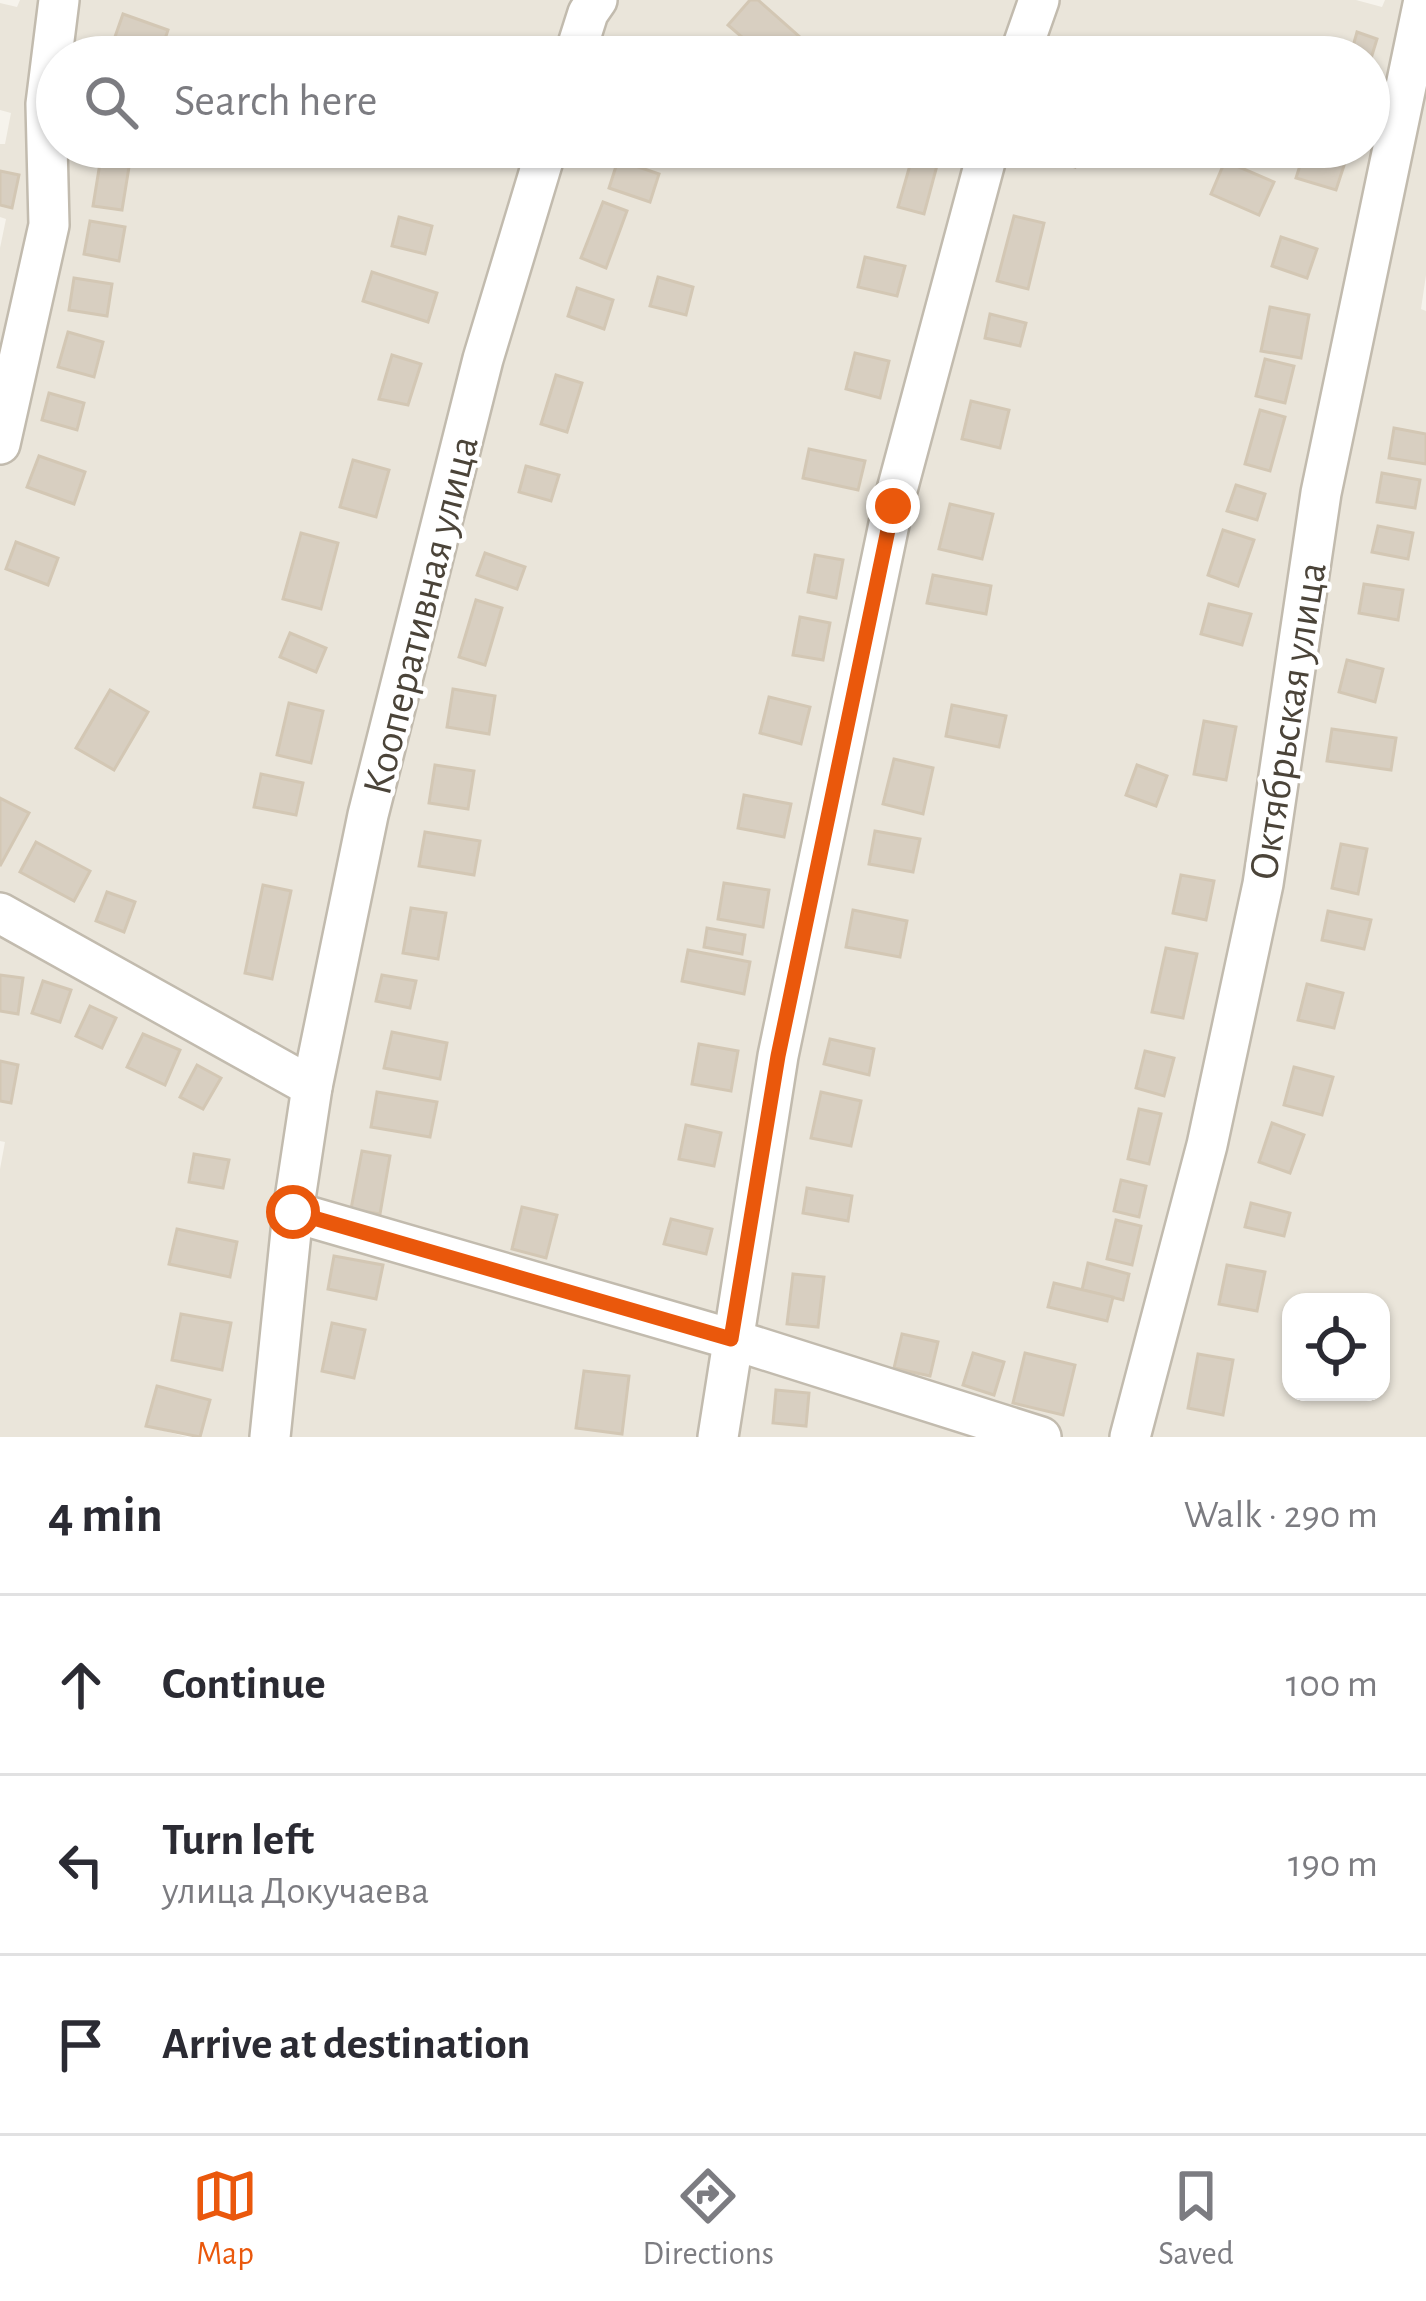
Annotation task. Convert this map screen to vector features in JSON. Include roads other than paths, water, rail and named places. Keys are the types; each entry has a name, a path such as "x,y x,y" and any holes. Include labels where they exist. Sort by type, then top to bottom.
{"street":[{"path":"54,36 59,0"},
{"path":"1026,36 1039,0"},
{"name":"Октябрьская улица","path":"1390,163 1424,0"},
{"path":"580,36 590,4"},
{"path":"0,444 49,226 48,168"},
{"name":"Кооперативная улица","path":"270,1437 293,1212 312,1088 374,792 483,359 541,168"},
{"path":"718,1437 778,1056 893,506 983,168"},
{"name":"Октябрьская улица","path":"1130,1437 1207,1145 1262,884 1321,493 1389,168"},
{"path":"0,913 312,1088"},
{"path":"293,1212 731,1339 1041,1437"}]}
